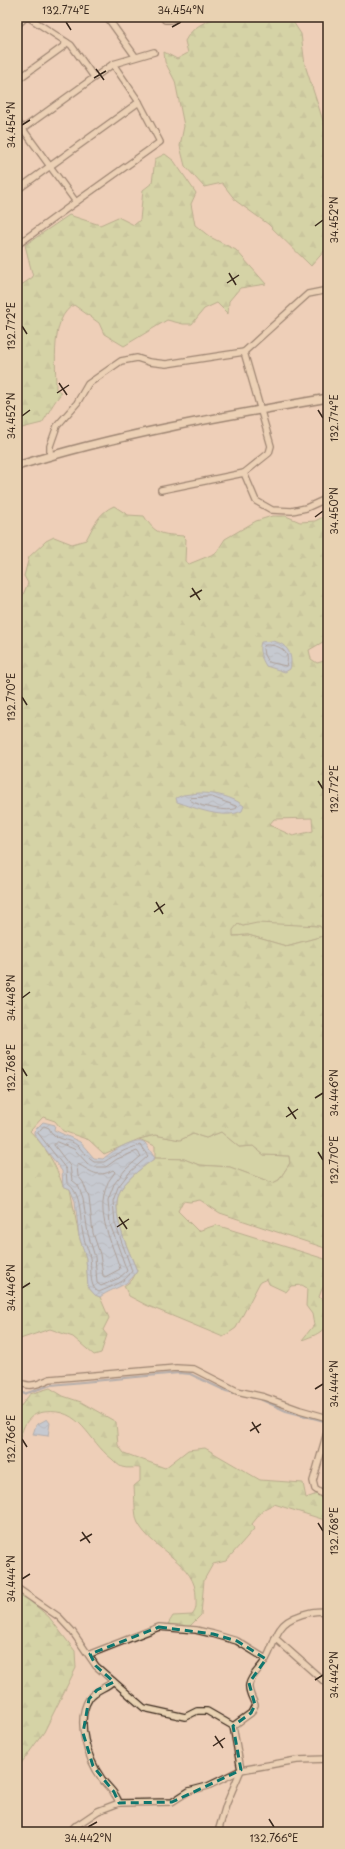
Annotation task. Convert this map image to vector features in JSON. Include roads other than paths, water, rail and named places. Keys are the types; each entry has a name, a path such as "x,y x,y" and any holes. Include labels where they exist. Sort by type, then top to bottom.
{"street":[{"path":"17,25 27,17 66,42 94,77"},
{"path":"107,17 135,56"},
{"path":"163,17 165,20 171,20 177,17"},
{"path":"17,80 64,46 66,42"},
{"path":"17,133 113,64 135,56 154,52"},
{"path":"17,245 160,142 139,102 113,64"},
{"path":"17,190 139,102"},
{"path":"17,121 76,202"},
{"path":"50,455 50,446 57,426 77,403 88,384 121,361 137,358 154,363 166,364 244,352 308,294 328,290"},
{"path":"161,490 244,472 271,451 271,446 244,352"},
{"path":"17,466 50,455 152,431 328,398"},
{"path":"244,472 256,501 272,510 299,510 328,498"},
{"path":"17,1381 23,1385 35,1386 50,1379 176,1368 194,1369 237,1391 264,1396 300,1410 328,1418"},
{"path":"328,1429 313,1481 315,1489 328,1498"},
{"path":"17,1588 59,1616 90,1654 96,1666 144,1708 185,1717 197,1711 207,1711 233,1726 241,1770 226,1805 218,1832"},
{"path":"233,1726 251,1713 255,1705 249,1690 250,1683 266,1659 282,1626 295,1618 311,1613 323,1611 328,1612"},
{"path":"90,1654 159,1628 196,1630 237,1641 266,1659"},
{"path":"275,1638 328,1685"},
{"path":"113,1681 110,1685 97,1690 89,1699 85,1711 83,1733 88,1752 93,1759 93,1766 103,1781 114,1792 119,1803"},
{"path":"67,1832 98,1811 119,1803 172,1802 189,1791 208,1786 241,1770 297,1760 328,1759"},
{"path":"75,1826 80,1832"}],"water":[{"path":"271,641 285,646 290,654 290,669 285,672 266,666 260,654 261,642"},
{"path":"199,793 223,796 244,806 242,811 218,814 177,802 176,798 183,795"},
{"path":"43,1122 55,1125 54,1130 80,1142 94,1158 103,1159 129,1143 140,1141 145,1143 155,1158 128,1180 121,1189 118,1198 118,1219 125,1242 137,1271 125,1284 105,1293 100,1297 95,1295 88,1287 86,1258 79,1236 75,1201 70,1189 63,1186 62,1171 34,1134 34,1131"},
{"path":"47,1419 50,1423 48,1436 33,1434 36,1425"}],"waterway":[{"path":"17,1387 24,1394 51,1385 179,1373 190,1374 226,1391 262,1400 286,1411 328,1422"}]}
